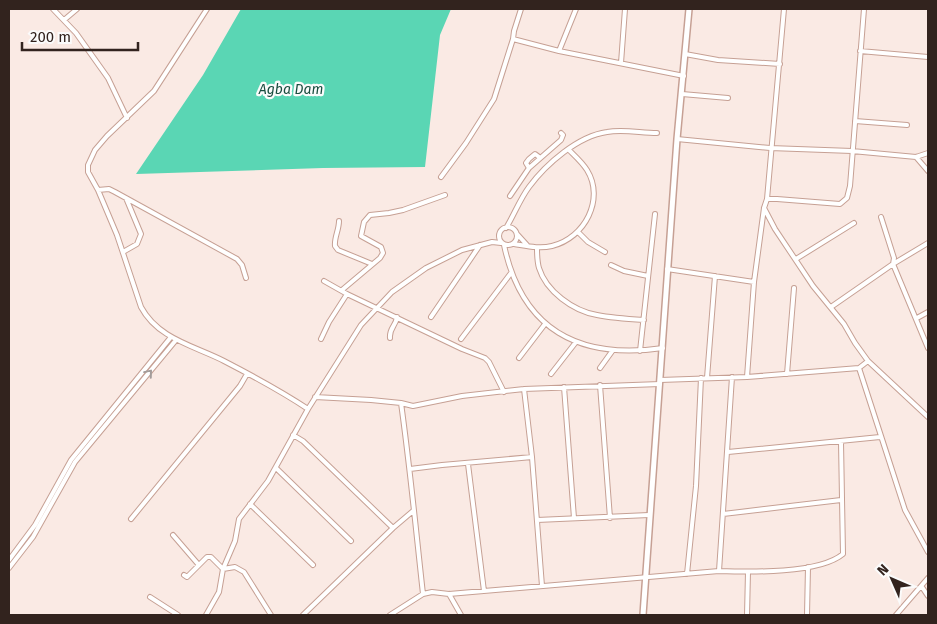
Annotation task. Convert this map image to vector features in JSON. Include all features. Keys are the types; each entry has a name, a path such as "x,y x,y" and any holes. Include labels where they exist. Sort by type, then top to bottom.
{"main road":[{"path":"643,615 667,269 689,9"}],"street":[{"path":"53,9 91,53 108,78 127,118"},
{"path":"64,20 77,9"},
{"path":"207,9 159,84 95,150 88,165 88,172 98,190 123,252 142,308 146,316 158,329 176,340 201,349 248,374 308,409"},
{"path":"441,177 466,143 494,99 521,9"},
{"path":"559,51 576,9"},
{"path":"621,63 625,9"},
{"path":"747,377 754,282 764,208 767,199 770,148 780,64 784,9"},
{"path":"767,199 840,204 847,198 850,186 864,9"},
{"path":"513,39 559,51 684,76"},
{"path":"860,51 928,57"},
{"path":"685,54 718,60 780,64"},
{"path":"682,94 728,98"},
{"path":"855,121 907,125"},
{"path":"492,242 506,228 528,188 543,169 557,157 588,138 606,132 657,133"},
{"path":"510,196 528,168 561,140 563,135 561,133"},
{"path":"677,139 770,148 852,151 916,157 928,153"},
{"path":"207,615 219,592 223,569 235,541 239,520 276,468 308,409 362,325 392,292 426,268 462,250 492,242 528,245 537,248 554,246 564,242 584,225 591,210 593,185 588,170 569,150"},
{"path":"528,168 526,164 531,156 535,154 540,158"},
{"path":"916,157 928,171"},
{"path":"535,162 543,169"},
{"path":"98,190 109,189 237,259 242,265 246,278"},
{"path":"342,290 380,258 383,250 361,236 364,222 370,215 390,214 445,195"},
{"path":"123,252 137,244 141,234 126,198"},
{"path":"764,208 775,229 813,286 844,324 868,360 928,417"},
{"path":"640,351 655,214"},
{"path":"513,217 514,229 528,245"},
{"path":"881,218 894,258 893,264 926,338 928,348"},
{"path":"339,221 335,242 338,250 372,264"},
{"path":"796,259 854,223"},
{"path":"506,228 514,229"},
{"path":"578,232 588,242 605,252"},
{"path":"508,256 517,238 517,234"},
{"path":"499,236 508,256 511,273 526,304 545,324 582,345 613,350 640,351 662,348"},
{"path":"831,307 893,264 928,243"},
{"path":"431,317 480,245"},
{"path":"537,248 539,268 547,284 556,295 585,312 644,320"},
{"path":"611,265 624,271 648,276"},
{"path":"667,269 754,282"},
{"path":"461,339 511,273"},
{"path":"707,378 715,276"},
{"path":"324,281 347,294 462,349 485,358 489,362 504,392"},
{"path":"787,374 794,288"},
{"path":"321,339 329,322 347,294"},
{"path":"917,318 928,312"},
{"path":"390,338 390,330 397,317"},
{"path":"519,358 545,324"},
{"path":"9,560 35,525 71,460 171,337"},
{"path":"9,568 36,532 75,462 176,340"},
{"path":"551,374 576,342"},
{"path":"600,368 613,350"},
{"path":"315,398 401,403 413,406 462,396 524,389 747,377 859,368 868,360"},
{"path":"859,368 905,510 928,552"},
{"path":"131,519 248,374"},
{"path":"719,571 732,377"},
{"path":"687,574 696,486 701,378"},
{"path":"600,385 610,518"},
{"path":"564,387 574,518"},
{"path":"524,389 532,457 542,586"},
{"path":"401,403 423,594"},
{"path":"293,435 303,441 393,528"},
{"path":"728,452 880,437"},
{"path":"390,615 423,594 432,592 449,594 719,571 748,572 808,567 836,560 843,554 841,442"},
{"path":"410,469 532,457"},
{"path":"468,464 484,591"},
{"path":"276,468 351,541"},
{"path":"723,514 841,500"},
{"path":"250,504 313,565"},
{"path":"303,615 413,511"},
{"path":"537,520 649,515"},
{"path":"173,535 198,564"},
{"path":"184,575 187,577 207,557 211,557 223,569"},
{"path":"223,569 235,567 244,572 271,615"},
{"path":"806,615 808,567"},
{"path":"747,615 748,572"},
{"path":"896,615 922,588 928,578"},
{"path":"922,588 928,596"},
{"path":"449,594 461,615"},
{"path":"150,597 178,615"}],"water":[{"name":"Agba Dam","path":"241,9 451,9 440,35 425,167 136,174 203,75"}]}
